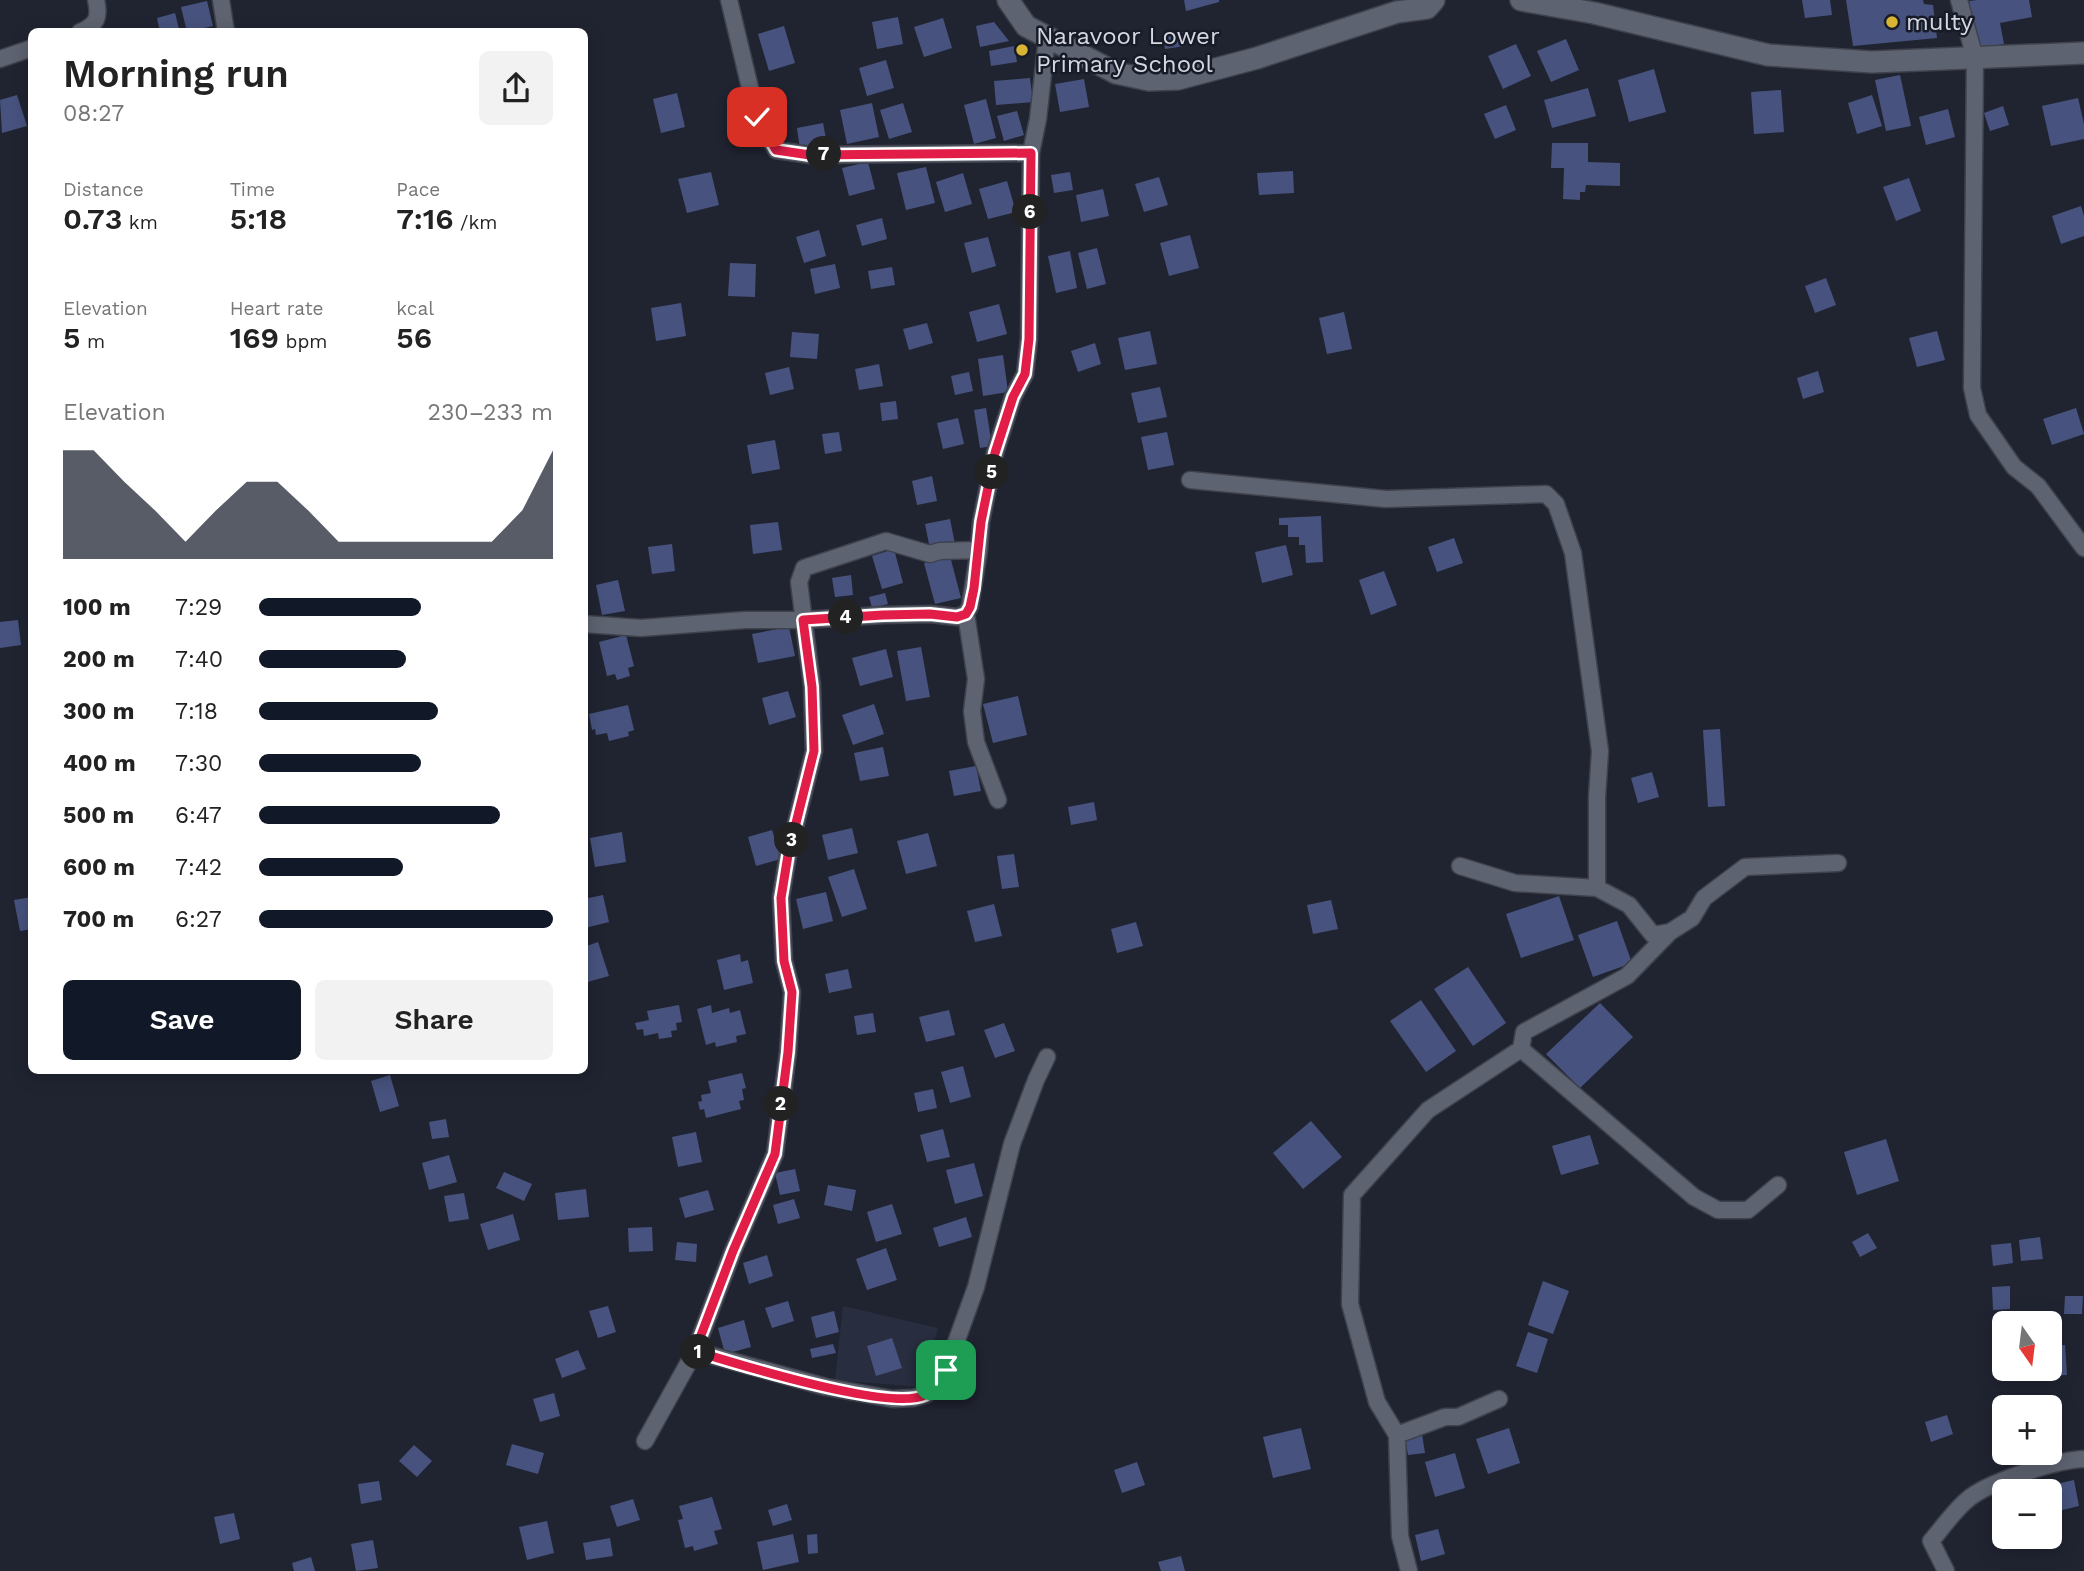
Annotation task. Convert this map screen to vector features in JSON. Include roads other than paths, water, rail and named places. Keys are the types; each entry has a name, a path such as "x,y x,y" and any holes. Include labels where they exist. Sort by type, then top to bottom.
{"main road":[{"path":"1008,0 1026,26 1047,38 1116,73 1149,80 1178,79 1257,58 1397,12 1427,8 1434,0"},
{"path":"1521,0 1594,13 1768,55 1872,62 2084,53"}],"street":[{"path":"87,28 95,23 99,13 96,0"},
{"path":"221,0 225,28"},
{"path":"729,0 757,117 776,150 810,155 1031,153"},
{"path":"1959,0 1975,58 1972,388 1978,415 2014,467 2038,486 2084,548"},
{"path":"998,800 976,742 972,711 976,679 966,614 974,588 981,522 995,453 1013,397 1025,374 1028,351 1031,153 1038,119 1047,38"},
{"path":"0,59 28,49"},
{"path":"1190,480 1387,499 1546,494 1556,504 1573,553 1600,751 1597,888"},
{"path":"645,1441 695,1351 733,1251 775,1154 788,1052 792,992 784,961 781,898 788,855 814,751 812,687 799,590 804,568 886,541 930,554 940,551 979,551"},
{"path":"588,624 640,628 745,620 930,614 957,617 966,614"},
{"path":"1409,1571 1400,1536 1397,1435 1377,1402 1350,1304 1352,1195 1428,1110 1521,1049 1524,1032 1628,976 1670,932 1692,918 1704,898 1745,867 1838,863"},
{"path":"1460,866 1515,883 1597,888 1629,905 1653,935 1670,932"},
{"path":"1521,1049 1694,1197 1718,1210 1748,1210 1777,1185"},
{"path":"695,1351 826,1387 893,1399 927,1394 946,1370 975,1287 1012,1144 1047,1057"},
{"path":"1397,1435 1446,1417 1458,1417 1499,1399"},
{"path":"1946,1571 1931,1541 1968,1498 2018,1474 2070,1460 2084,1459"}],"place":[{"name":"multy","path":"1892,22"},
{"name":"Naravoor Lower Primary School","path":"1022,50"}]}
